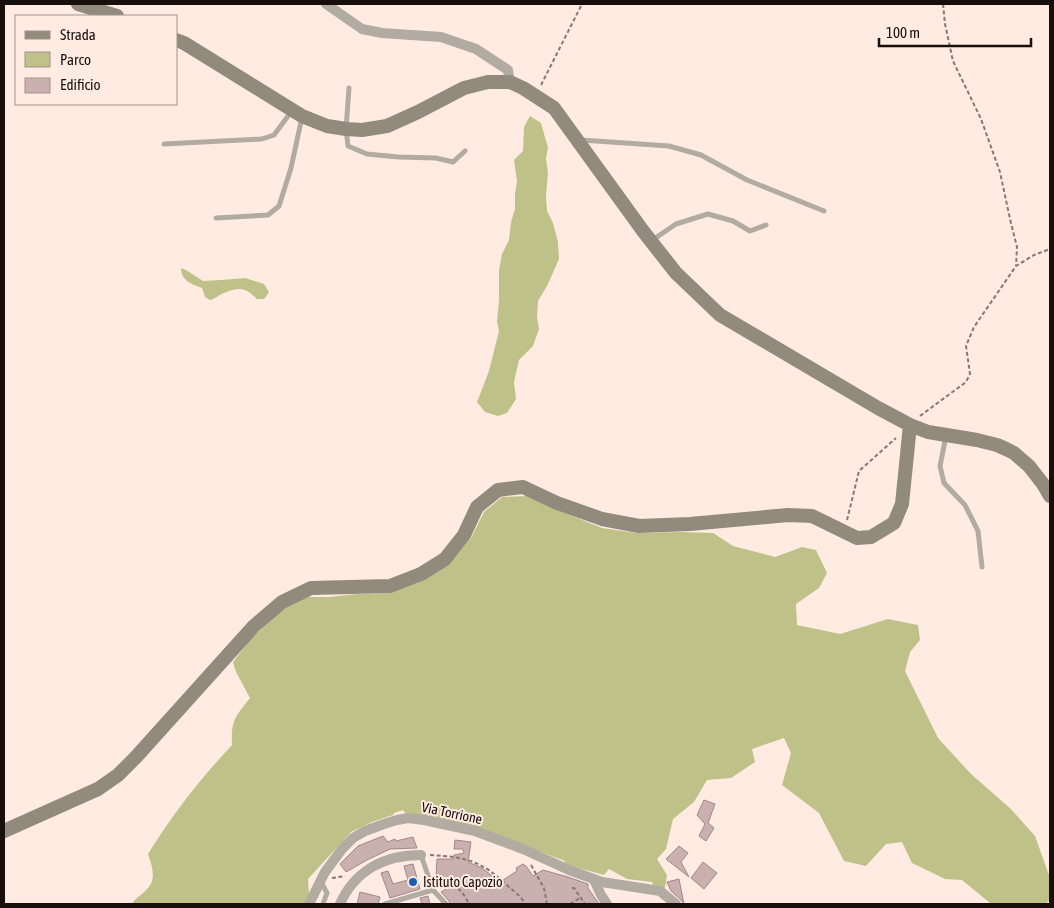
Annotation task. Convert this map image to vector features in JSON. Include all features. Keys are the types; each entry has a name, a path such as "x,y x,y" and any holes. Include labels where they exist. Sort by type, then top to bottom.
{"street":[{"path":"78,4 114,15"},
{"path":"326,4 362,29 382,33 441,37 476,49 508,70 510,82"},
{"path":"178,41 297,114 327,126 346,130 362,130 387,126 464,88 488,82 510,82 554,108 651,242 676,273 720,315 910,425 946,436 987,442 1014,453 1035,473 1050,496"},
{"path":"4,832 98,790 118,775 254,626 282,602 311,588 390,586 421,574 445,558 464,535 477,507 498,490 523,487 558,503 602,519 639,526 690,524 796,515 812,516 858,538 871,537 894,523 902,504 910,425"},
{"name":"Via Torrione","path":"309,904 320,880 337,856 355,836 401,819 416,819 475,830 594,880 660,891 676,904"},
{"path":"340,904 349,888 370,868 399,856 421,855"},
{"path":"594,880 607,904"}],"lane":[{"path":"349,88 346,130 348,146 367,154 436,158 453,162 465,151"},
{"path":"164,144 268,137 274,135 297,114"},
{"path":"216,218 268,216 279,206 291,168 297,114"},
{"path":"578,140 669,146 700,155 747,180 824,211"},
{"path":"651,242 676,224 708,214 733,221 750,231 766,225"},
{"path":"946,436 940,466 944,483 965,505 978,531 982,567"},
{"path":"421,855 432,890 446,904"},
{"path":"320,880 327,893 323,904"},
{"path":"385,904 432,890"}],"path":[{"path":"536,96 582,4"},
{"path":"943,4 953,61 981,119 1000,172 1017,247 1016,266"},
{"path":"844,530 859,471 910,425 966,382 970,374 966,346 974,327 1016,266 1050,248"},
{"path":"523,849 544,888 547,904"},
{"path":"421,855 449,856 472,861 490,870 516,893 525,904"},
{"path":"432,890 453,885 465,896 468,904"},
{"path":"572,888 574,888 585,904"},
{"path":"570,904 580,898"}],"green space":[{"path":"530,116 541,123 548,148 546,158 548,174 547,211 553,223 558,242 559,259 538,301 537,317 539,329 533,346 519,360 514,382 516,399 507,413 498,416 485,412 477,402 489,371 499,331 497,321 499,270 502,254 509,240 515,209 517,181 514,160 523,151 524,127"},
{"path":"181,268 203,281 245,278 264,284 269,292 264,299 257,299 246,290 234,289 210,300 205,297 202,288 185,279"},
{"path":"527,496 602,528 637,533 713,533 733,546 775,557 802,547 816,550 827,573 819,588 796,604 797,625 840,634 888,619 918,625 920,640 910,652 905,671 938,738 971,774 1011,809 1035,836 1050,878 1050,900 1045,904 990,903 962,880 945,879 912,863 902,842 886,844 866,866 844,861 819,813 782,785 791,753 784,738 752,749 755,762 731,778 707,780 694,802 673,819 666,849 657,859 667,875 665,888 653,885 652,882 627,879 609,869 604,875 564,864 565,861 466,825 405,813 403,810 351,832 308,879 308,901 319,904 132,904 152,881 153,872 148,854 187,797 232,745 233,724 250,698 236,672 233,662 250,640 286,607 305,597 389,593 417,583 450,563 471,538 484,512 502,497"}],"building":[{"path":"704,800 715,804 708,823 714,828 706,841 699,836 705,824 697,815"},
{"path":"383,836 388,842 395,839 396,841 413,837 417,848 390,849 346,872 340,864 358,846"},
{"path":"455,840 471,842 468,862 482,868 500,882 517,871 516,868 523,864 533,876 543,870 588,884 588,888 599,904 450,904 441,892 454,884 436,877 437,859 453,859 454,855 464,853 463,849 454,849"},
{"path":"679,846 688,853 681,862 689,877 666,859"},
{"path":"703,862 717,873 704,889 691,878"},
{"name":"Istituto Capozio","path":"413,864 420,889 390,898 381,873 388,871 393,884 408,880 404,866"},
{"path":"679,879 684,904 671,891 667,882"},
{"path":"360,892 380,897 378,904 357,904"},
{"path":"428,896 430,904 422,904 420,898"}],"place":[{"name":"Istituto Capozio","path":"413,882"}]}
